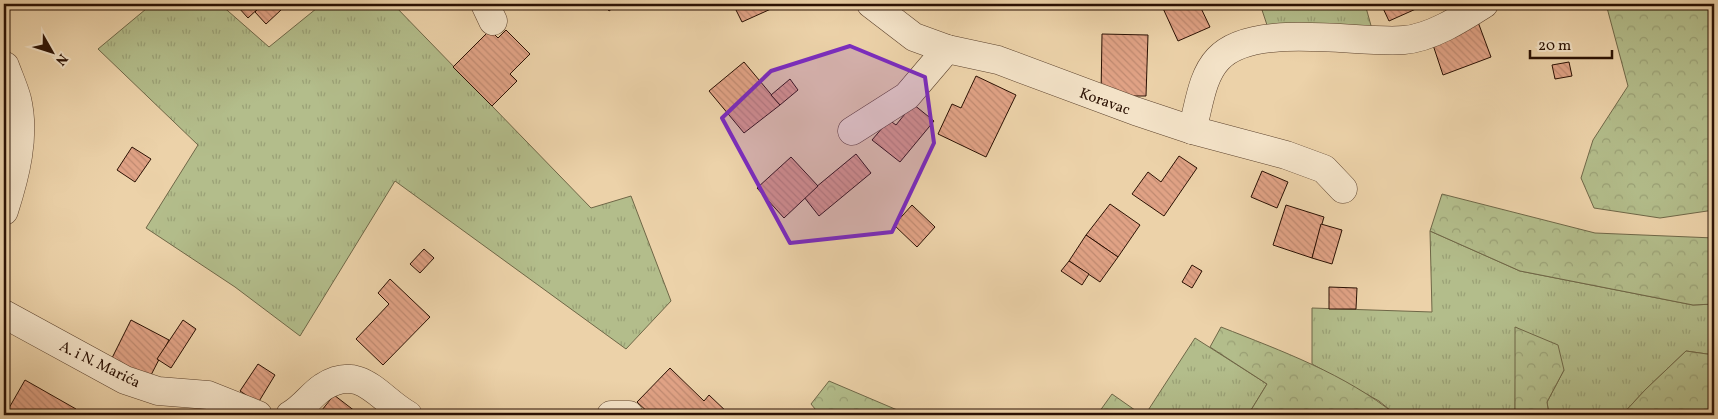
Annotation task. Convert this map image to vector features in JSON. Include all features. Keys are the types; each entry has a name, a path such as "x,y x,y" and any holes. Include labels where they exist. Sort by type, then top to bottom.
{"street":[{"name":"Koravac","path":"871,4 914,37 947,49 998,60 1192,130 1286,155 1324,169 1343,189"},
{"path":"1192,130 1207,74 1218,58 1234,48 1276,37 1300,36 1406,40 1431,32 1484,4"},
{"path":"852,131 907,96 947,49"},
{"path":"4,211 15,179 20,147 17,101 5,66"},
{"name":"A. i N. Marića","path":"4,314 125,380 158,391 208,395 258,415"},
{"path":"290,415 322,388 340,378 355,378 377,391 408,415"},
{"path":"611,415 629,415"}],"highlighted area":[{"path":"850,46 925,77 934,143 892,232 790,243 722,118 771,71"}],"green space":[{"path":"152,4 220,4 269,47 322,4 393,4 591,208 631,196 671,301 626,349 395,181 300,336 235,287 146,228 198,145 98,49"},
{"path":"1260,4 1365,4 1375,40 1270,34"},
{"path":"1606,4 1714,4 1714,210 1660,218 1594,208 1581,178 1593,140 1628,86"},
{"path":"1442,194 1595,233 1714,238 1714,304 1693,305 1520,271 1430,231"},
{"path":"1430,231 1520,271 1693,305 1714,304 1714,355 1686,351 1622,415 1549,415 1547,402 1564,370 1516,327 1515,415 1396,415 1379,401 1312,364 1312,308 1432,312"},
{"path":"1221,327 1334,375 1356,387 1396,415 1248,415 1267,384 1210,347"},
{"path":"1515,327 1558,345 1564,370 1547,402 1549,415 1515,415"},
{"path":"1195,338 1267,384 1248,415 1145,415"},
{"path":"1686,351 1714,355 1714,415 1622,415 1645,390"},
{"path":"829,381 909,415 820,415 811,404"},
{"path":"1112,394 1142,415 1097,415"}],"building":[{"path":"241,4 263,4 248,18 238,7"},
{"path":"263,4 275,4 281,10 266,24 255,12"},
{"path":"604,4 618,4 609,11"},
{"path":"733,4 782,4 742,22"},
{"path":"1161,4 1199,4 1210,27 1178,41"},
{"path":"1381,4 1427,4 1389,21"},
{"path":"1478,22 1491,57 1443,75 1431,39"},
{"path":"490,30 498,38 506,30 530,54 510,74 517,81 492,106 453,67"},
{"path":"1102,34 1148,35 1146,96 1101,96"},
{"path":"744,62 780,105 744,133 709,91"},
{"path":"1569,62 1572,76 1555,79 1552,65"},
{"path":"976,76 1016,95 986,157 938,134 952,104 961,108"},
{"path":"790,79 798,90 780,105 771,95"},
{"path":"913,104 934,121 900,162 872,140 889,120 896,125"},
{"path":"132,147 151,159 135,182 117,170"},
{"path":"856,154 871,173 819,216 804,197"},
{"path":"1179,156 1197,168 1164,216 1132,194 1148,172 1161,182"},
{"path":"791,157 818,186 784,218 757,188"},
{"path":"1262,171 1288,182 1277,208 1251,197"},
{"path":"1110,204 1140,225 1118,257 1086,235"},
{"path":"912,205 935,227 917,247 894,225"},
{"path":"1286,205 1324,217 1312,258 1273,245"},
{"path":"1321,224 1342,230 1332,264 1312,258"},
{"path":"1086,235 1118,257 1100,282 1069,261"},
{"path":"424,249 434,258 420,273 410,264"},
{"path":"1069,261 1089,274 1082,285 1061,271"},
{"path":"1192,265 1202,271 1192,288 1182,282"},
{"path":"390,279 430,317 383,365 356,339 389,304 378,293"},
{"path":"1329,287 1357,288 1356,309 1329,309"},
{"path":"131,320 169,340 149,379 111,360"},
{"path":"183,320 196,329 171,368 157,359"},
{"path":"258,364 275,375 258,403 240,391"},
{"path":"670,368 704,401 709,395 729,414 651,415 637,402"},
{"path":"25,380 76,409 72,415 5,415"},
{"path":"334,395 360,415 318,415"}]}
